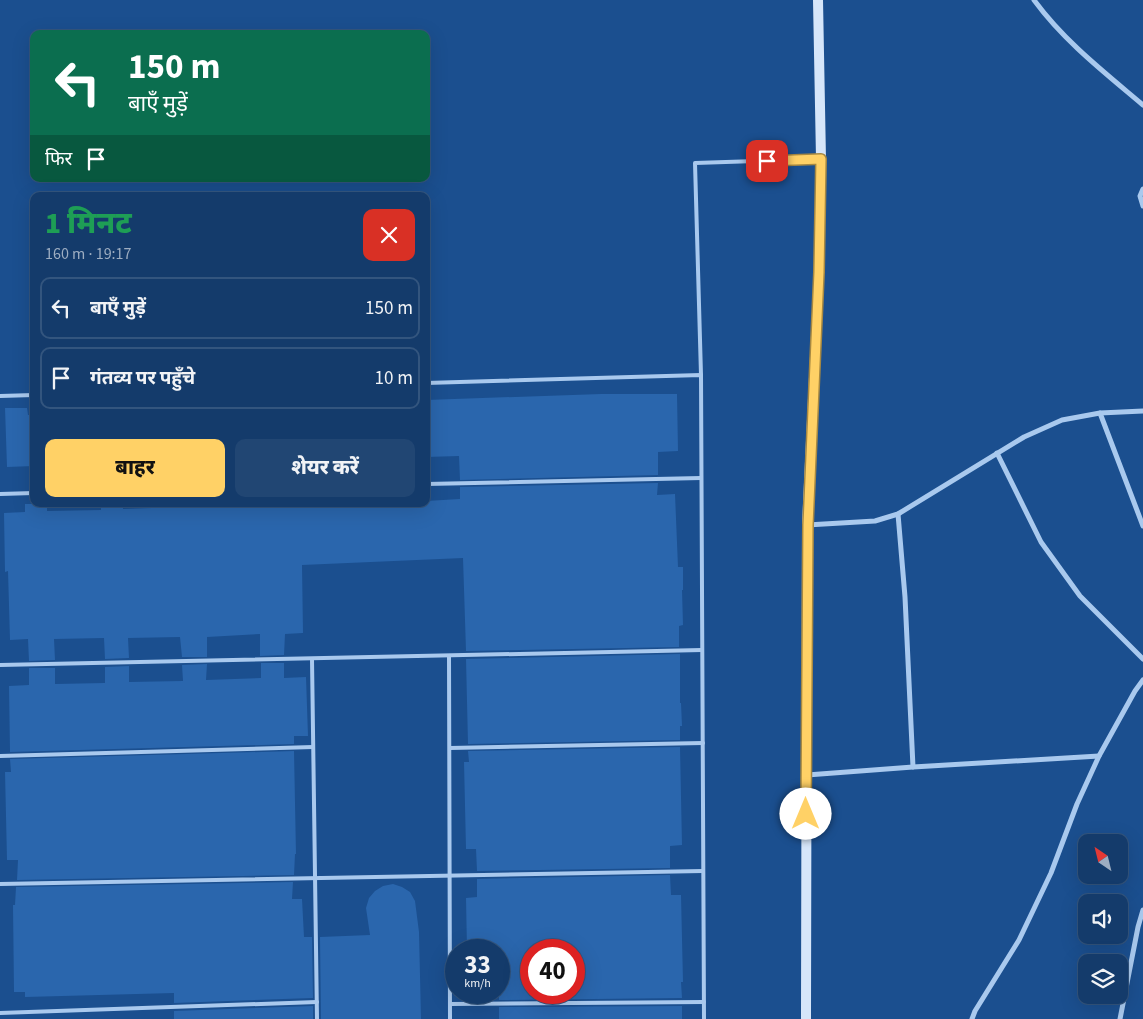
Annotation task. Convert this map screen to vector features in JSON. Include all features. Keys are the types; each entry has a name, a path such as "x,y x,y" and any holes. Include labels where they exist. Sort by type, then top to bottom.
{"street":[{"path":"806,1019 808,525 819,272 821,159 818,0"},
{"path":"1034,0 1046,17 1081,52 1143,105"},
{"path":"1143,189 1140,196 1143,206"},
{"path":"808,525 875,521 898,514 1024,437 1062,420 1100,413 1143,411"},
{"path":"1100,413 1143,526"},
{"path":"997,453 1041,542 1080,596 1143,659"},
{"path":"898,514 905,597 913,767"},
{"path":"972,1019 975,1011 1019,940 1051,873 1076,804 1099,756 1143,680"},
{"path":"806,775 1099,756"},
{"path":"1120,1019 1143,910"}],"lane":[{"path":"704,1019 701,375 695,163 821,159"},
{"path":"430,383 701,375"},
{"path":"0,396 30,395"},
{"path":"430,484 701,478"},
{"path":"0,494 30,494"},
{"path":"0,665 702,650"},
{"path":"449,656 450,939"},
{"path":"312,659 317,1019"},
{"path":"450,748 703,743"},
{"path":"0,756 313,747"},
{"path":"0,884 703,871"},
{"path":"0,1013 317,1002"},
{"path":"510,1004 704,1002"},
{"path":"450,1004 450,1019"}],"building":[{"path":"601,394 677,394 678,451 658,452 658,475 460,480 459,456 430,457 430,400"},
{"path":"5,408 27,408 28,415 30,415 30,466 7,467"},
{"path":"658,483 657,495 675,494 678,567 683,567 683,625 679,626 679,647 466,651 463,558 302,565 303,633 285,634 284,655 260,656 260,634 207,637 207,657 182,657 180,637 128,638 129,658 105,659 104,638 54,639 55,660 29,661 28,639 10,640 8,571 5,572 4,513 25,512 25,504 30,504 30,507 47,507 47,511 101,510 101,507 123,507 123,509 180,507 430,507 430,501 460,499 460,487"},
{"path":"680,654 682,726 680,726 680,740 468,744 466,659"},
{"path":"261,663 284,663 284,678 306,677 308,736 294,736 294,744 10,752 9,686 29,685 29,668 55,668 55,684 105,683 105,667 129,666 129,682 183,681 182,665 207,664 206,680 261,678"},
{"path":"680,747 682,845 670,846 670,868 477,871 476,849 466,849 464,762 469,762 468,751"},
{"path":"294,751 296,854 294,875 17,880 18,860 7,860 5,772 11,772 10,759"},
{"path":"670,875 671,895 681,895 682,998 585,999 585,939 520,939 520,1000 510,1000 510,939 467,939 466,898 477,897 477,879"},
{"path":"293,882 292,899 302,899 304,937 312,937 313,998 174,1003 174,993 25,997 25,992 14,992 13,905 15,905 16,887"},
{"path":"393,884 410,892 415,901 419,932 421,1019 321,1019 320,937 370,935 366,908 369,898 383,886"},
{"path":"313,1006 313,1019 174,1019 174,1011"},
{"path":"682,1006 682,1019 499,1019 499,1007"}],"route":[{"path":"767,161 821,159 819,272 808,525 806,814"}]}
